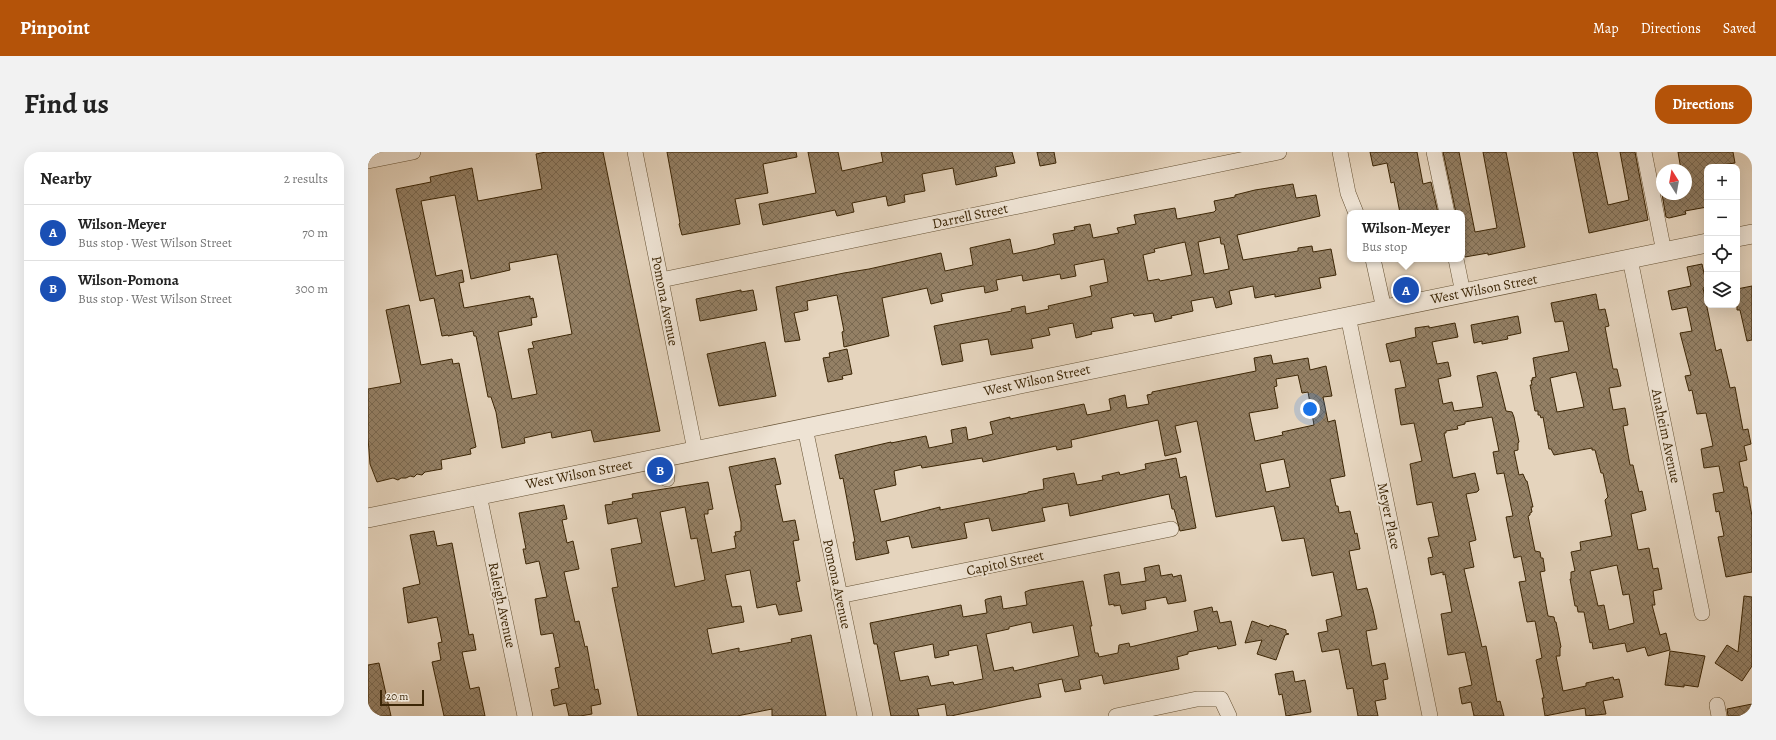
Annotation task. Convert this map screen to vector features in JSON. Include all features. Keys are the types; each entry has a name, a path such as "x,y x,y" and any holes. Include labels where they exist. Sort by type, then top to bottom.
{"street":[{"path":"368,161 413,152"},
{"name":"Pomona Avenue","path":"635,152 695,450"},
{"name":"Darrell Street","path":"661,280 1279,152"},
{"path":"1340,152 1348,193 1355,210"},
{"path":"1434,152 1446,210"},
{"path":"1644,152 1664,252"},
{"path":"1740,236 1752,234"},
{"name":"West Wilson Street","path":"368,518 1704,244"},
{"name":"Anaheim Avenue","path":"1630,259 1702,613"},
{"path":"1373,262 1384,309"},
{"path":"1457,262 1464,293"},
{"name":"Meyer Place","path":"1348,316 1430,716"},
{"name":"Pomona Avenue","path":"805,428 865,716"},
{"path":"663,457 667,479"},
{"name":"Raleigh Avenue","path":"479,495 525,716"},
{"name":"Capitol Street","path":"839,596 1171,528"},
{"path":"1116,716 1197,699 1221,699 1229,716"}],"building":[{"path":"546,152 603,152 660,431 594,442 591,430 552,438 551,432 524,438 525,443 502,448 496,412 491,397 488,397 476,336 474,336 473,331 442,336 434,298 420,301 396,189 431,182 430,177 472,168 478,201 542,189 536,154","holes":["455,195 471,279 510,270 509,263 557,254 572,334 532,342 534,348 528,349 537,394 512,399 498,332 532,325 531,318 537,317 533,298 530,299 530,296 464,308 459,283 464,282 462,270 436,276 421,201"]},
{"path":"667,152 796,152 797,157 763,164 768,193 735,199 740,224 682,235"},
{"path":"808,152 838,152 842,171 883,162 881,152 1012,152 1015,163 995,167 997,176 956,185 953,168 922,174 925,191 904,195 905,202 888,206 886,196 852,203 854,212 837,216 835,210 763,225 759,204 816,193"},
{"path":"1037,152 1054,152 1056,163 1040,166"},
{"path":"1370,152 1417,152 1423,184 1431,182 1437,210 1399,210 1394,182 1391,183 1387,163 1373,166"},
{"path":"1443,152 1459,152 1475,232 1497,228 1483,152 1506,152 1525,247 1488,255 1488,253 1465,257 1465,210 1455,210"},
{"path":"1573,152 1597,152 1608,205 1629,200 1620,152 1635,152 1648,220 1589,233"},
{"path":"1678,152 1733,152 1735,163 1704,164 1704,208 1685,211 1686,214 1669,218 1666,217 1663,200 1692,200 1692,164 1680,164"},
{"path":"1293,184 1296,198 1316,195 1320,216 1237,235 1243,260 1298,251 1298,248 1312,246 1313,252 1331,249 1336,275 1319,278 1321,288 1275,297 1275,294 1255,298 1253,286 1229,291 1232,304 1216,308 1213,297 1191,301 1193,311 1171,316 1172,318 1155,322 1153,313 1134,316 1133,313 1111,318 1113,328 1091,332 1092,334 1076,338 1073,323 1048,328 1050,335 1031,339 1033,348 991,355 988,339 960,344 963,361 942,365 934,326 1012,311 1011,309 1025,306 1026,314 1049,309 1048,306 1092,296 1090,286 1108,282 1104,259 1074,265 1076,276 1061,279 1060,274 1023,281 1022,275 996,280 998,290 985,293 984,286 941,294 943,301 931,304 927,288 882,298 889,336 844,347 842,332 844,331 837,295 807,301 808,310 794,313 800,340 785,342 776,287 941,253 945,271 973,265 970,248 1010,239 1013,254 1055,244 1053,234 1075,230 1074,227 1090,224 1093,238 1119,233 1117,228 1136,224 1134,215 1175,208 1177,219 1214,212 1216,210 1214,201 1235,197 1235,195","holes":["1220,237 1221,244 1224,244 1229,269 1204,274 1198,242","1185,242 1192,275 1160,281 1159,279 1148,281 1143,255 1155,252 1154,249"]},
{"path":"1702,264 1704,273 1704,308 1707,308 1716,351 1721,349 1730,388 1735,387 1743,430 1748,429 1751,444 1744,446 1747,460 1739,462 1744,487 1747,487 1752,516 1752,572 1726,577 1718,537 1724,536 1719,511 1716,512 1713,494 1724,492 1719,466 1704,468 1701,449 1713,446 1706,413 1697,414 1692,390 1689,391 1685,376 1691,375 1680,333 1692,331 1687,307 1672,310 1668,291 1691,286 1687,267"},
{"path":"1752,286 1752,340 1747,341 1740,310 1737,310 1737,308 1740,308 1740,288"},
{"path":"741,290 741,292 753,290 757,310 700,321 696,299"},
{"path":"1596,294 1599,310 1605,309 1609,326 1605,327 1613,369 1617,369 1621,386 1609,388 1613,410 1625,408 1628,425 1623,426 1630,465 1633,465 1639,492 1642,491 1646,510 1631,514 1638,550 1649,548 1653,569 1658,568 1662,589 1653,591 1655,605 1652,605 1660,635 1666,633 1670,650 1648,656 1645,647 1627,652 1625,643 1593,649 1592,642 1590,643 1584,612 1578,612 1577,606 1575,606 1570,579 1571,572 1575,571 1571,552 1581,550 1580,542 1612,536 1605,500 1608,497 1603,473 1601,473 1595,450 1592,450 1592,448 1554,455 1551,449 1549,449 1543,417 1541,418 1540,415 1538,415 1538,411 1535,411 1530,385 1532,385 1532,378 1536,377 1533,358 1569,351 1563,321 1555,322 1551,303","holes":["1576,372 1584,407 1557,412 1550,378","1617,565 1623,595 1629,594 1634,623 1609,630 1604,605 1598,606 1590,571"]},
{"path":"409,305 421,365 452,359 453,364 459,363 476,447 470,449 471,454 441,460 442,469 425,472 422,475 417,474 414,477 410,476 398,480 393,478 377,482 370,464 368,438 368,389 401,383 386,310"},
{"path":"1518,316 1521,333 1507,336 1508,339 1482,344 1482,341 1474,343 1471,325"},
{"path":"1455,323 1458,337 1432,342 1437,364 1448,362 1451,376 1438,379 1443,404 1452,402 1454,411 1483,407 1477,376 1496,372 1506,411 1512,412 1514,417 1519,442 1518,450 1514,451 1519,475 1523,474 1527,481 1533,507 1531,507 1532,512 1528,516 1535,551 1540,552 1541,558 1543,558 1545,571 1540,572 1548,616 1554,617 1561,647 1560,656 1556,656 1563,691 1586,686 1586,683 1613,677 1614,680 1619,679 1623,697 1603,701 1606,714 1586,716 1585,708 1545,716 1542,698 1544,698 1536,660 1542,658 1535,621 1527,622 1519,582 1526,581 1521,556 1514,558 1506,517 1513,516 1504,473 1497,474 1493,452 1499,451 1492,417 1465,422 1465,424 1457,426 1458,429 1446,431 1446,433 1444,433 1453,478 1475,473 1479,490 1477,492 1466,494 1476,540 1469,542 1474,567 1464,569 1482,647 1486,646 1497,702 1500,701 1504,716 1474,716 1471,702 1462,704 1459,688 1472,685 1465,652 1448,655 1441,614 1452,612 1445,574 1443,575 1443,572 1431,575 1428,558 1433,557 1428,538 1439,536 1432,502 1417,505 1410,464 1422,461 1414,423 1401,425 1395,389 1406,387 1400,360 1390,362 1386,344 1416,337 1415,328 1429,326 1429,328"},
{"path":"765,342 776,396 719,406 707,354"},
{"path":"847,349 852,374 842,376 843,379 828,382 823,358 830,357 829,353"},
{"path":"1271,355 1273,364 1308,358 1310,370 1326,366 1332,396 1323,397 1328,422 1335,420 1345,476 1330,479 1339,513 1350,511 1355,534 1357,533 1360,549 1349,551 1357,590 1367,588 1377,629 1366,631 1372,666 1385,663 1388,679 1383,680 1386,699 1375,701 1378,716 1358,716 1353,688 1347,689 1339,649 1322,652 1318,633 1328,631 1326,620 1342,616 1333,572 1312,576 1304,538 1282,541 1274,506 1216,517 1197,421 1175,426 1181,452 1165,456 1158,420 1071,440 1072,447 1057,450 1056,446 983,462 982,458 922,468 921,465 894,471 896,485 874,490 881,522 940,507 940,510 1044,489 1043,479 1074,473 1077,485 1103,480 1102,476 1119,472 1120,475 1146,469 1145,464 1176,458 1180,478 1186,476 1196,528 1180,531 1174,509 1172,509 1169,494 1070,516 1068,503 1042,508 1045,521 992,531 989,518 964,523 967,538 912,548 909,536 886,541 889,553 856,560 853,542 855,542 843,478 840,479 835,455 891,442 926,436 929,448 953,443 951,430 966,427 968,440 993,434 990,422 1084,404 1087,415 1111,410 1109,399 1125,395 1127,408 1149,404 1147,395 1152,394 1152,392 1256,371 1254,358","holes":["1298,375 1302,393 1308,392 1314,425 1282,432 1283,435 1255,441 1249,413 1278,408 1274,387 1277,386 1276,379","1284,459 1290,487 1266,492 1260,464"]},
{"path":"775,458 781,484 775,485 783,522 795,520 799,540 793,541 800,581 796,582 802,611 779,615 776,604 757,608 750,570 725,575 732,607 741,606 744,622 707,629 712,654 739,648 739,652 792,642 791,639 811,635 826,716 772,716 772,709 737,716 638,716 612,588 618,587 611,549 642,543 637,518 608,524 605,505 613,504 612,502 633,498 632,494 708,482 713,509 708,510 708,514 704,514 712,553 736,548 734,536 736,536 735,532 741,531 741,522 729,467","holes":["685,507 691,539 697,538 705,580 675,587 660,512"]},
{"path":"564,505 567,519 562,520 567,543 573,541 579,569 564,572 575,622 579,621 585,647 587,646 595,690 598,689 601,704 591,706 592,714 580,716 569,716 566,703 554,706 551,690 559,688 555,668 560,667 553,633 541,635 535,599 547,597 539,561 526,564 523,549 526,549 519,513"},
{"path":"434,531 437,546 452,543 469,635 473,634 476,650 462,652 470,689 479,687 485,716 444,716 432,662 441,660 438,643 442,642 437,617 408,623 403,588 420,584 410,535"},
{"path":"1159,565 1161,576 1172,574 1173,577 1181,575 1186,601 1168,604 1166,597 1145,601 1146,609 1122,614 1120,605 1109,605 1104,575 1119,572 1121,585 1146,581 1144,568"},
{"path":"1083,581 1092,626 1090,626 1095,653 1098,653 1099,657 1118,653 1119,645 1129,643 1130,647 1198,631 1194,611 1212,607 1213,612 1217,611 1220,623 1231,621 1236,645 1218,649 1217,646 1188,652 1188,654 1177,657 1179,669 1104,684 1102,675 1079,680 1081,689 1065,692 1062,679 1038,684 1041,697 951,716 947,716 945,704 917,709 919,716 891,716 877,644 874,644 870,623 961,605 963,617 987,613 985,600 1001,596 1003,609 1027,605 1025,592","holes":["1031,622 1033,633 1073,625 1079,656 1014,671 1013,667 994,671 986,634","933,644 935,658 949,655 948,651 977,645 983,679 954,685 953,682 931,686 928,676 900,681 894,652"]},
{"path":"1744,596 1752,597 1752,666 1742,681 1715,663 1727,645 1738,652"},
{"path":"1252,621 1269,627 1270,625 1286,630 1286,633 1289,634 1285,635 1276,660 1257,654 1262,640 1245,643"},
{"path":"1670,651 1705,656 1698,687 1665,685"},
{"path":"379,663 391,716 368,716 368,665"},
{"path":"1293,671 1295,682 1305,680 1311,712 1286,716 1282,694 1279,695 1275,674"},
{"path":"1752,704 1752,716 1728,716 1727,709"}],"place":[{"name":"Wilson-Meyer","path":"1406,290"},
{"name":"Wilson-Pomona","path":"660,470"}]}
